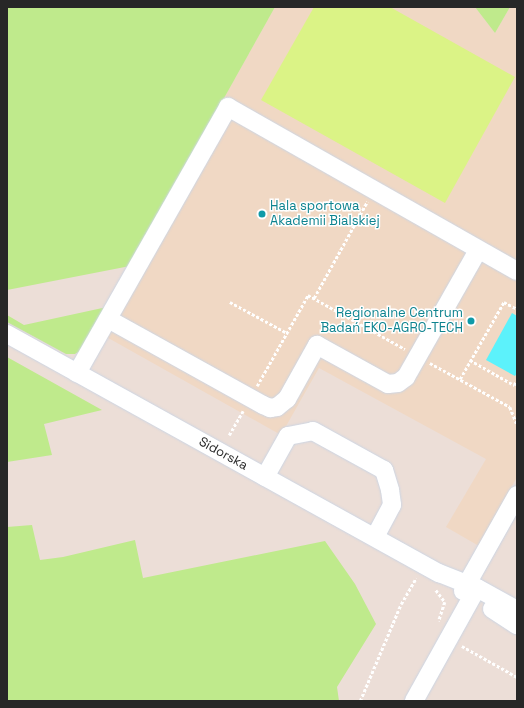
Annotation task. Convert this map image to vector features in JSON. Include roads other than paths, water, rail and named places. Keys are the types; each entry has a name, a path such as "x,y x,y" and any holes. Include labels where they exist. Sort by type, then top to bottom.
{"street":[{"path":"77,373 228,107 517,272"},
{"path":"108,319 270,408 277,408 283,404 317,345 388,384 398,383 406,377 478,250"},
{"name":"Sidorska","path":"7,334 375,537 427,576 470,590 517,620"},
{"path":"265,477 288,436 313,431 320,434 384,470 390,490 392,505 375,537"},
{"path":"414,701 517,495"}],"water":[{"path":"512,313 517,316 517,373 515,376 486,360"}],"place":[{"name":"Hala sportowa Akademii Bialskiej","path":"262,214"},
{"name":"Regionalne Centrum Badań EKO-AGRO-TECH","path":"471,321"}]}
